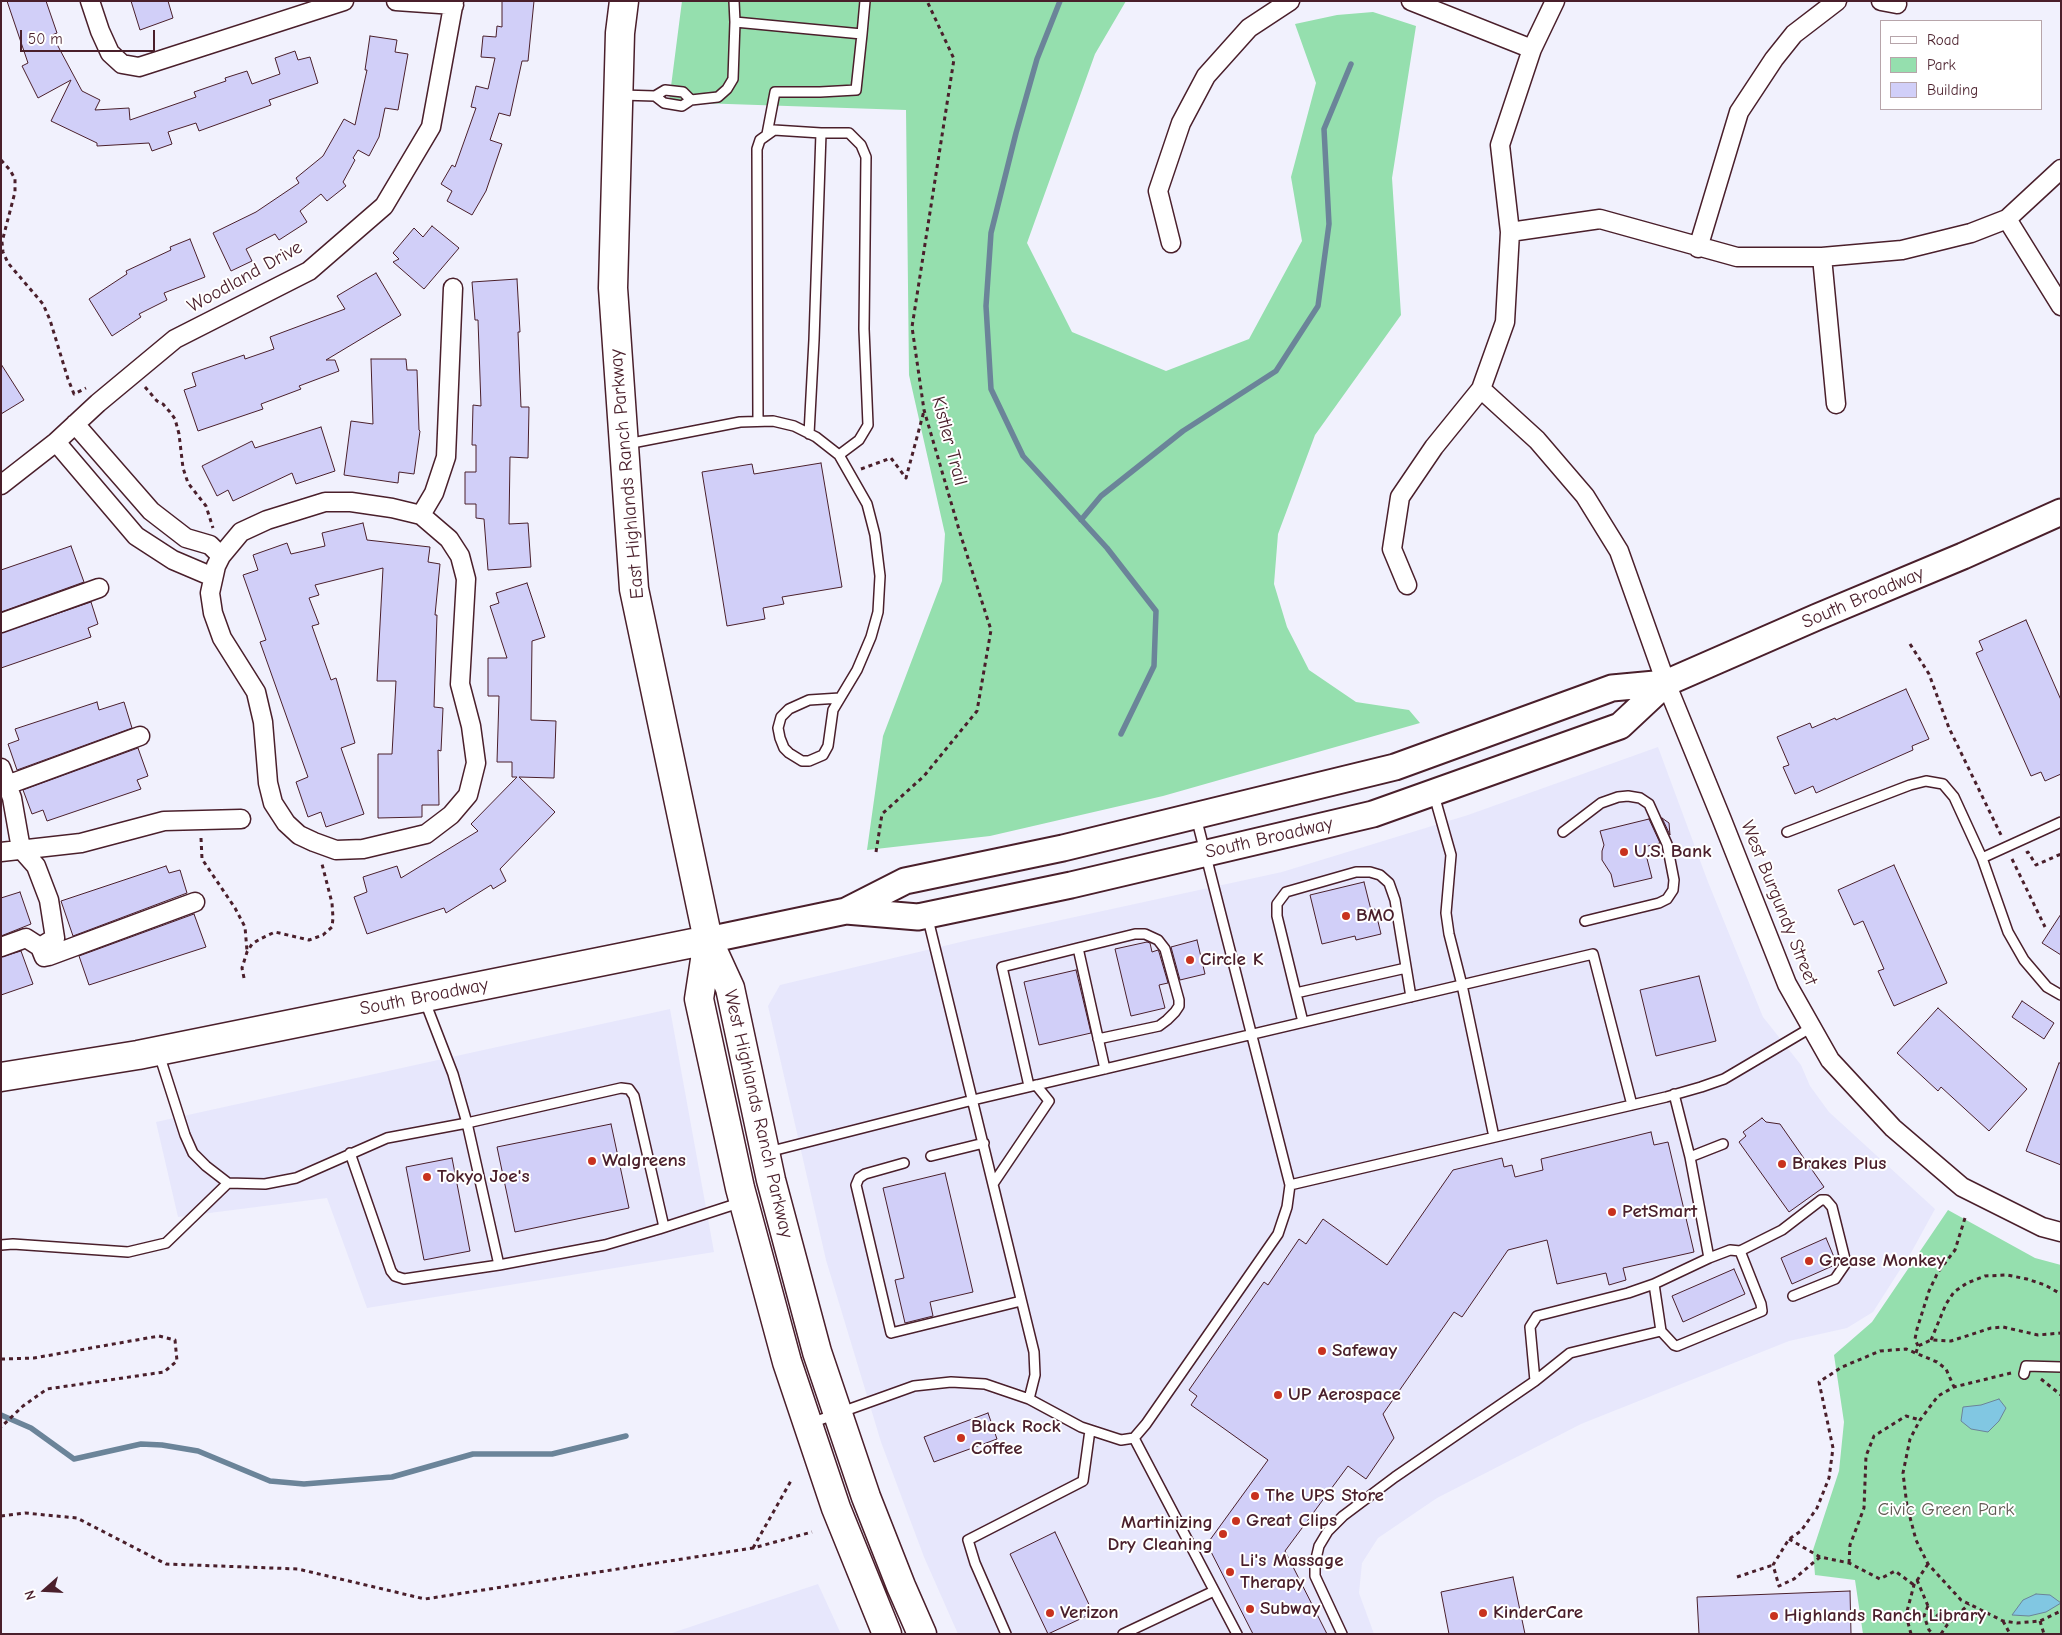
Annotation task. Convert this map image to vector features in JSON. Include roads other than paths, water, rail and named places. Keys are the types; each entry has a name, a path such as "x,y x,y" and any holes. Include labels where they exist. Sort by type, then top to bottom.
{"main road":[{"name":"East Highlands Ranch Parkway","path":"624,1 620,33 613,288 634,589 708,940"},
{"name":"South Broadway","path":"1,1077 158,1051 846,911 905,881 1062,848 1395,767 1612,688 1666,683 2061,512"},
{"name":"South Broadway","path":"846,911 918,917 1071,885 1373,814 1620,726 1666,683"},
{"name":"West Highlands Ranch Parkway","path":"708,940 730,988 765,1153 817,1352 866,1498 922,1634"},
{"name":"West Highlands Ranch Parkway","path":"708,940 699,998 743,1201 786,1362 836,1508 887,1634"}],"street":[{"path":"90,1 110,53 122,64 139,67 344,1"},
{"path":"396,1 454,3"},
{"path":"1171,243 1158,191 1181,123 1206,76 1249,28 1290,1"},
{"path":"1411,1 1532,49"},
{"path":"1408,585 1392,549 1400,497 1434,447 1481,389 1505,322 1510,232 1500,145 1532,49 1555,1"},
{"path":"1698,248 1738,112 1774,59 1794,34 1837,1"},
{"name":"Woodland Drive","path":"1,485 56,442 175,339 309,270 384,206 431,127 454,3"},
{"path":"1510,232 1600,219 1698,248 1737,257 1822,257 1902,250 1971,233 2007,219 2061,169"},
{"path":"2007,219 2061,306"},
{"path":"1822,257 1836,404"},
{"path":"421,515 434,493 446,457 453,288"},
{"name":"West Burgundy Street","path":"1481,389 1537,440 1585,496 1619,551 1666,683 1787,984 1830,1060 1893,1128 1962,1187 2042,1226 2061,1232"},
{"path":"75,424 151,511 186,538 215,550"},
{"path":"56,442 136,536 173,560 213,577"},
{"path":"325,502 351,502 392,508 421,515 449,538 460,556 466,579 460,684 471,726 476,763 468,795 451,815 426,834 363,849 336,850 323,846 299,835 286,823 273,803 268,783 263,722 256,692 222,638 213,613 210,593 216,566 215,550 241,532 268,520 325,502"},
{"path":"1,623 99,588"},
{"path":"7,785 140,736"},
{"path":"1,768 12,798 21,849 36,866 49,900 55,938 38,947"},
{"path":"1,852 81,843 164,821 241,818"},
{"path":"1,947 38,947 195,902"}],"lane":[{"path":"655,96 664,104 682,106 691,100 718,97 727,89 732,79 735,22 734,1"},
{"path":"767,134 775,92 856,90 866,1"},
{"path":"735,22 862,34"},
{"path":"618,95 655,96 666,90 683,92 691,100"},
{"path":"758,421 757,149 760,140 774,130 849,134 862,145 866,157 864,329 868,425 859,440 839,455"},
{"path":"809,434 821,132"},
{"path":"624,444 740,422 773,421 794,426 839,455 867,504 875,535 880,576 878,612 871,636 857,670 833,710 828,746 823,755 809,761 802,761 784,748 778,728 781,717 789,709 809,700 840,698"},
{"path":"1787,832 1910,785 1926,781 1942,784 1954,797 1982,858 2008,932 2024,960 2047,987 2061,995"},
{"path":"1433,793 1451,855 1446,913 1449,934 1462,985 1494,1137"},
{"path":"1563,832 1601,803 1618,797 1628,796 1640,798 1649,804 1667,844 1674,880 1673,890 1666,899 1658,903 1585,921"},
{"path":"807,1424 914,1386 951,1382 985,1384 1028,1399 1081,1427 1121,1440 1134,1438 1146,1424 1278,1234 1287,1207 1290,1185 1196,816"},
{"path":"1982,858 2061,822"},
{"path":"1303,1022 1277,916 1277,904 1286,892 1356,872 1370,872 1380,875 1389,884 1395,900 1411,997"},
{"path":"927,915 1034,1352 1035,1376 1028,1399"},
{"path":"993,1184 1050,1101 1033,1085 1002,966 1135,934 1145,934 1158,940 1166,949 1178,1000 1175,1012 1159,1026 1098,1039"},
{"path":"1078,948 1105,1068"},
{"path":"765,1153 1033,1085 1593,954 1632,1105"},
{"path":"1296,993 1406,968"},
{"path":"424,997 453,1074 467,1123 498,1265"},
{"path":"1290,1185 1632,1105 1724,1079 1812,1027"},
{"path":"158,1051 185,1135 193,1153 228,1183 266,1184 296,1178 387,1138 467,1123 621,1088 629,1089 634,1096 664,1227"},
{"path":"1674,1094 1690,1158 1709,1258"},
{"path":"931,1156 984,1143"},
{"path":"1690,1158 1723,1144"},
{"path":"350,1153 390,1271 395,1276 404,1279 498,1265 605,1245 743,1201"},
{"path":"904,1163 865,1174 859,1178 856,1185 891,1333 1021,1301"},
{"path":"1,1245 13,1244 128,1252 166,1243 228,1183"},
{"path":"1535,1381 1530,1327 1537,1316 1628,1293 1654,1284 1730,1250 1740,1251 1782,1230 1822,1200 1826,1200 1832,1207 1846,1264 1835,1279 1793,1296"},
{"path":"1654,1284 1662,1331 1677,1346 1762,1311 1740,1251"},
{"path":"1342,1634 1315,1576 1315,1563 1319,1546 1328,1531 1343,1516 1395,1477 1535,1381 1570,1353 1662,1331"},
{"path":"2024,1374 2026,1366 2061,1367"},
{"path":"1006,1634 974,1563 968,1540 1083,1481 1090,1430"},
{"path":"1134,1438 1237,1634"},
{"path":"1123,1634 1214,1590"}],"water":[{"path":"1999,1399 2006,1408 1999,1421 1988,1432 1971,1429 1961,1421 1963,1407 1981,1405"},
{"path":"2036,1594 2050,1595 2061,1603 2046,1612 2029,1616 2012,1615 2023,1600"}],"waterway":[{"path":"1060,1 1037,59 991,233 986,306 991,389 1023,456 1107,548 1156,611 1154,666 1121,734"},
{"path":"1081,520 1101,496 1183,431 1276,371 1318,306 1329,224 1324,129 1351,64"},
{"path":"1,1415 31,1428 74,1459 141,1444 162,1445 198,1451 270,1481 304,1484 392,1477 473,1454 552,1454 626,1436"}],"place":[{"name":"U.S. Bank","path":"1624,852"},
{"name":"BMO","path":"1346,916"},
{"name":"Circle K","path":"1190,960"},
{"name":"Walgreens","path":"592,1161"},
{"name":"Brakes Plus","path":"1782,1164"},
{"name":"Tokyo Joe's","path":"427,1177"},
{"name":"PetSmart","path":"1612,1212"},
{"name":"Grease Monkey","path":"1809,1261"},
{"name":"Safeway","path":"1322,1351"},
{"name":"UP Aerospace","path":"1278,1395"},
{"name":"Black Rock Coffee","path":"961,1438"},
{"name":"The UPS Store","path":"1255,1496"},
{"name":"Great Clips","path":"1236,1521"},
{"name":"Martinizing Dry Cleaning","path":"1223,1534"},
{"name":"Li's Massage Therapy","path":"1230,1572"},
{"name":"Subway","path":"1250,1609"},
{"name":"Verizon","path":"1050,1613"},
{"name":"KinderCare","path":"1483,1613"},
{"name":"Highlands Ranch Library","path":"1774,1616"}],"park label":[{"name":"Civic Green Park","path":"1946,1510"}]}
